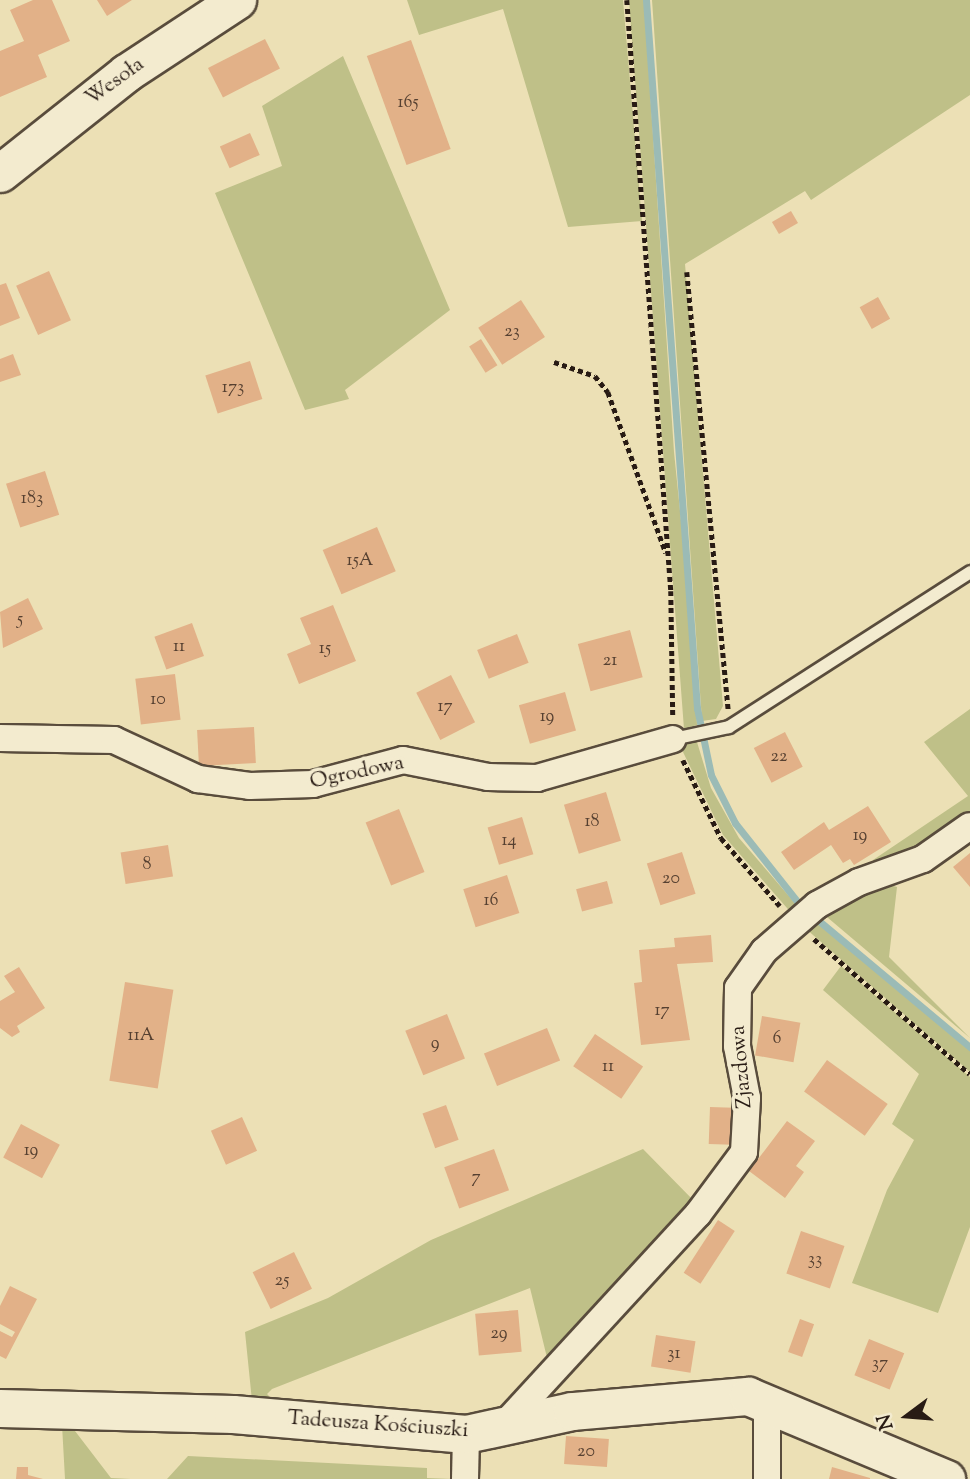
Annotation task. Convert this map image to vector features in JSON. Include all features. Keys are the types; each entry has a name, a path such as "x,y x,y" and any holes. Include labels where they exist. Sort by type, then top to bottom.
{"street":[{"name":"Wesoła","path":"0,173 125,73 237,0"},
{"name":"Ogrodowa","path":"0,738 114,740 198,779 250,786 313,784 403,760 488,777 537,778 680,738"},
{"name":"Zjazdowa","path":"502,1427 698,1214 744,1152 747,1098 737,1046 738,988 764,951 803,917 859,882 923,859 970,826"},
{"name":"Tadeusza Kościuszki","path":"0,1408 233,1414 466,1434 572,1411 748,1396 946,1479"},
{"path":"767,1404 767,1479"},
{"path":"465,1479 466,1434"}],"lane":[{"path":"680,738 724,728 970,572"}],"path":[{"path":"627,0 680,738 721,838 970,1074"},
{"path":"687,272 724,728"},
{"path":"554,362 595,376 608,392 669,560"}],"green space":[{"path":"407,0 623,0 642,221 568,227 503,9 419,35"},
{"path":"629,0 644,0 674,452 694,648 697,725 684,729"},
{"path":"652,0 970,0 970,95 811,200 805,191 685,264 723,706 716,719 702,721"},
{"path":"343,56 450,310 345,390 349,399 305,410 215,193 282,166 262,106"},
{"path":"970,709 970,819 877,869 873,860 968,796 924,742"},
{"path":"697,742 711,788 739,838 800,909 794,916 723,835 683,752 684,745"},
{"path":"883,883 897,887 889,957 970,1038 821,912"},
{"path":"814,920 970,1047 970,1072 805,928"},
{"path":"841,966 970,1077 970,1227 938,1313 852,1283 887,1190 914,1140 892,1124 919,1074 823,990"},
{"path":"643,1149 696,1203 550,1370 530,1288 272,1389 267,1394 273,1400 252,1401 245,1332 328,1298 431,1240"},
{"path":"62,1425 75,1431 111,1478 131,1479 65,1479"},
{"path":"188,1456 427,1468 427,1478 452,1479 167,1479"}],"building":[{"path":"33,0 52,0 70,41 38,55 47,77 0,97 0,51 24,41 10,10"},
{"path":"97,0 132,0 107,16"},
{"path":"265,39 280,68 223,97 208,68"},
{"path":"411,40 451,149 407,165 367,56"},
{"path":"250,133 260,155 230,168 220,146"},
{"path":"791,211 798,223 779,234 772,222"},
{"path":"49,271 71,320 38,335 16,286"},
{"path":"6,283 20,318 0,326 0,285"},
{"path":"878,297 890,319 872,329 860,307"},
{"path":"521,300 545,337 502,365 478,328"},
{"path":"481,339 497,365 486,373 469,346"},
{"path":"13,354 21,375 0,382 0,359"},
{"path":"250,361 262,399 218,414 205,376"},
{"path":"45,471 59,515 20,527 6,484"},
{"path":"377,527 396,571 341,594 323,550"},
{"path":"28,598 43,629 3,648 0,612"},
{"path":"333,605 356,661 299,684 287,654 311,644 300,618"},
{"path":"192,623 204,656 166,670 154,637"},
{"path":"630,630 643,677 591,691 578,644"},
{"path":"517,634 529,663 489,679 477,650"},
{"path":"175,674 181,720 141,725 135,679"},
{"path":"451,675 475,722 440,740 416,693"},
{"path":"565,692 576,730 530,744 519,705"},
{"path":"254,727 256,763 199,766 197,730"},
{"path":"785,732 803,767 772,783 754,748"},
{"path":"606,792 621,841 579,854 564,805"},
{"path":"868,806 891,842 854,865 850,859 843,863 831,845 794,870 781,852 824,822 829,830"},
{"path":"399,809 424,872 391,886 366,822"},
{"path":"522,817 533,854 499,865 488,828"},
{"path":"168,845 173,877 126,884 121,853"},
{"path":"682,852 696,894 660,905 647,863"},
{"path":"970,853 970,887 953,867"},
{"path":"507,875 519,913 476,927 463,889"},
{"path":"607,881 613,903 582,911 576,889"},
{"path":"711,935 713,962 677,964 690,1040 641,1045 634,983 642,982 639,950 675,947 674,938"},
{"path":"19,967 45,1008 17,1026 20,1032 12,1037 0,1028 0,1001 15,992 4,976"},
{"path":"125,982 173,990 158,1088 109,1081"},
{"path":"447,1014 465,1059 423,1075 405,1031"},
{"path":"762,1016 800,1023 793,1062 755,1055"},
{"path":"547,1028 560,1060 497,1086 484,1053"},
{"path":"595,1034 643,1066 621,1099 573,1066"},
{"path":"827,1060 888,1104 865,1136 804,1092"},
{"path":"446,1105 459,1140 435,1148 423,1114"},
{"path":"710,1107 741,1108 740,1145 709,1144"},
{"path":"242,1117 257,1151 226,1165 211,1131"},
{"path":"787,1121 815,1141 796,1166 804,1172 785,1198 749,1171"},
{"path":"21,1124 60,1145 42,1178 3,1158"},
{"path":"494,1149 509,1190 459,1208 444,1167"},
{"path":"718,1220 735,1231 700,1284 684,1273"},
{"path":"801,1231 844,1246 830,1289 786,1274"},
{"path":"294,1252 312,1289 271,1309 253,1272"},
{"path":"10,1286 37,1299 6,1359 0,1356 0,1331 12,1337 15,1332 0,1324 0,1306"},
{"path":"518,1310 522,1352 479,1356 475,1314"},
{"path":"800,1319 814,1324 802,1357 788,1352"},
{"path":"656,1335 696,1341 691,1373 651,1367"},
{"path":"869,1339 904,1353 890,1389 854,1375"},
{"path":"566,1436 609,1439 607,1467 564,1464"},
{"path":"17,1467 28,1467 28,1475 43,1479 16,1479"},
{"path":"832,1467 870,1478 870,1479 829,1479"}],"waterway":[{"path":"646,0 697,708 711,775 735,823 800,905 970,1047"}]}
